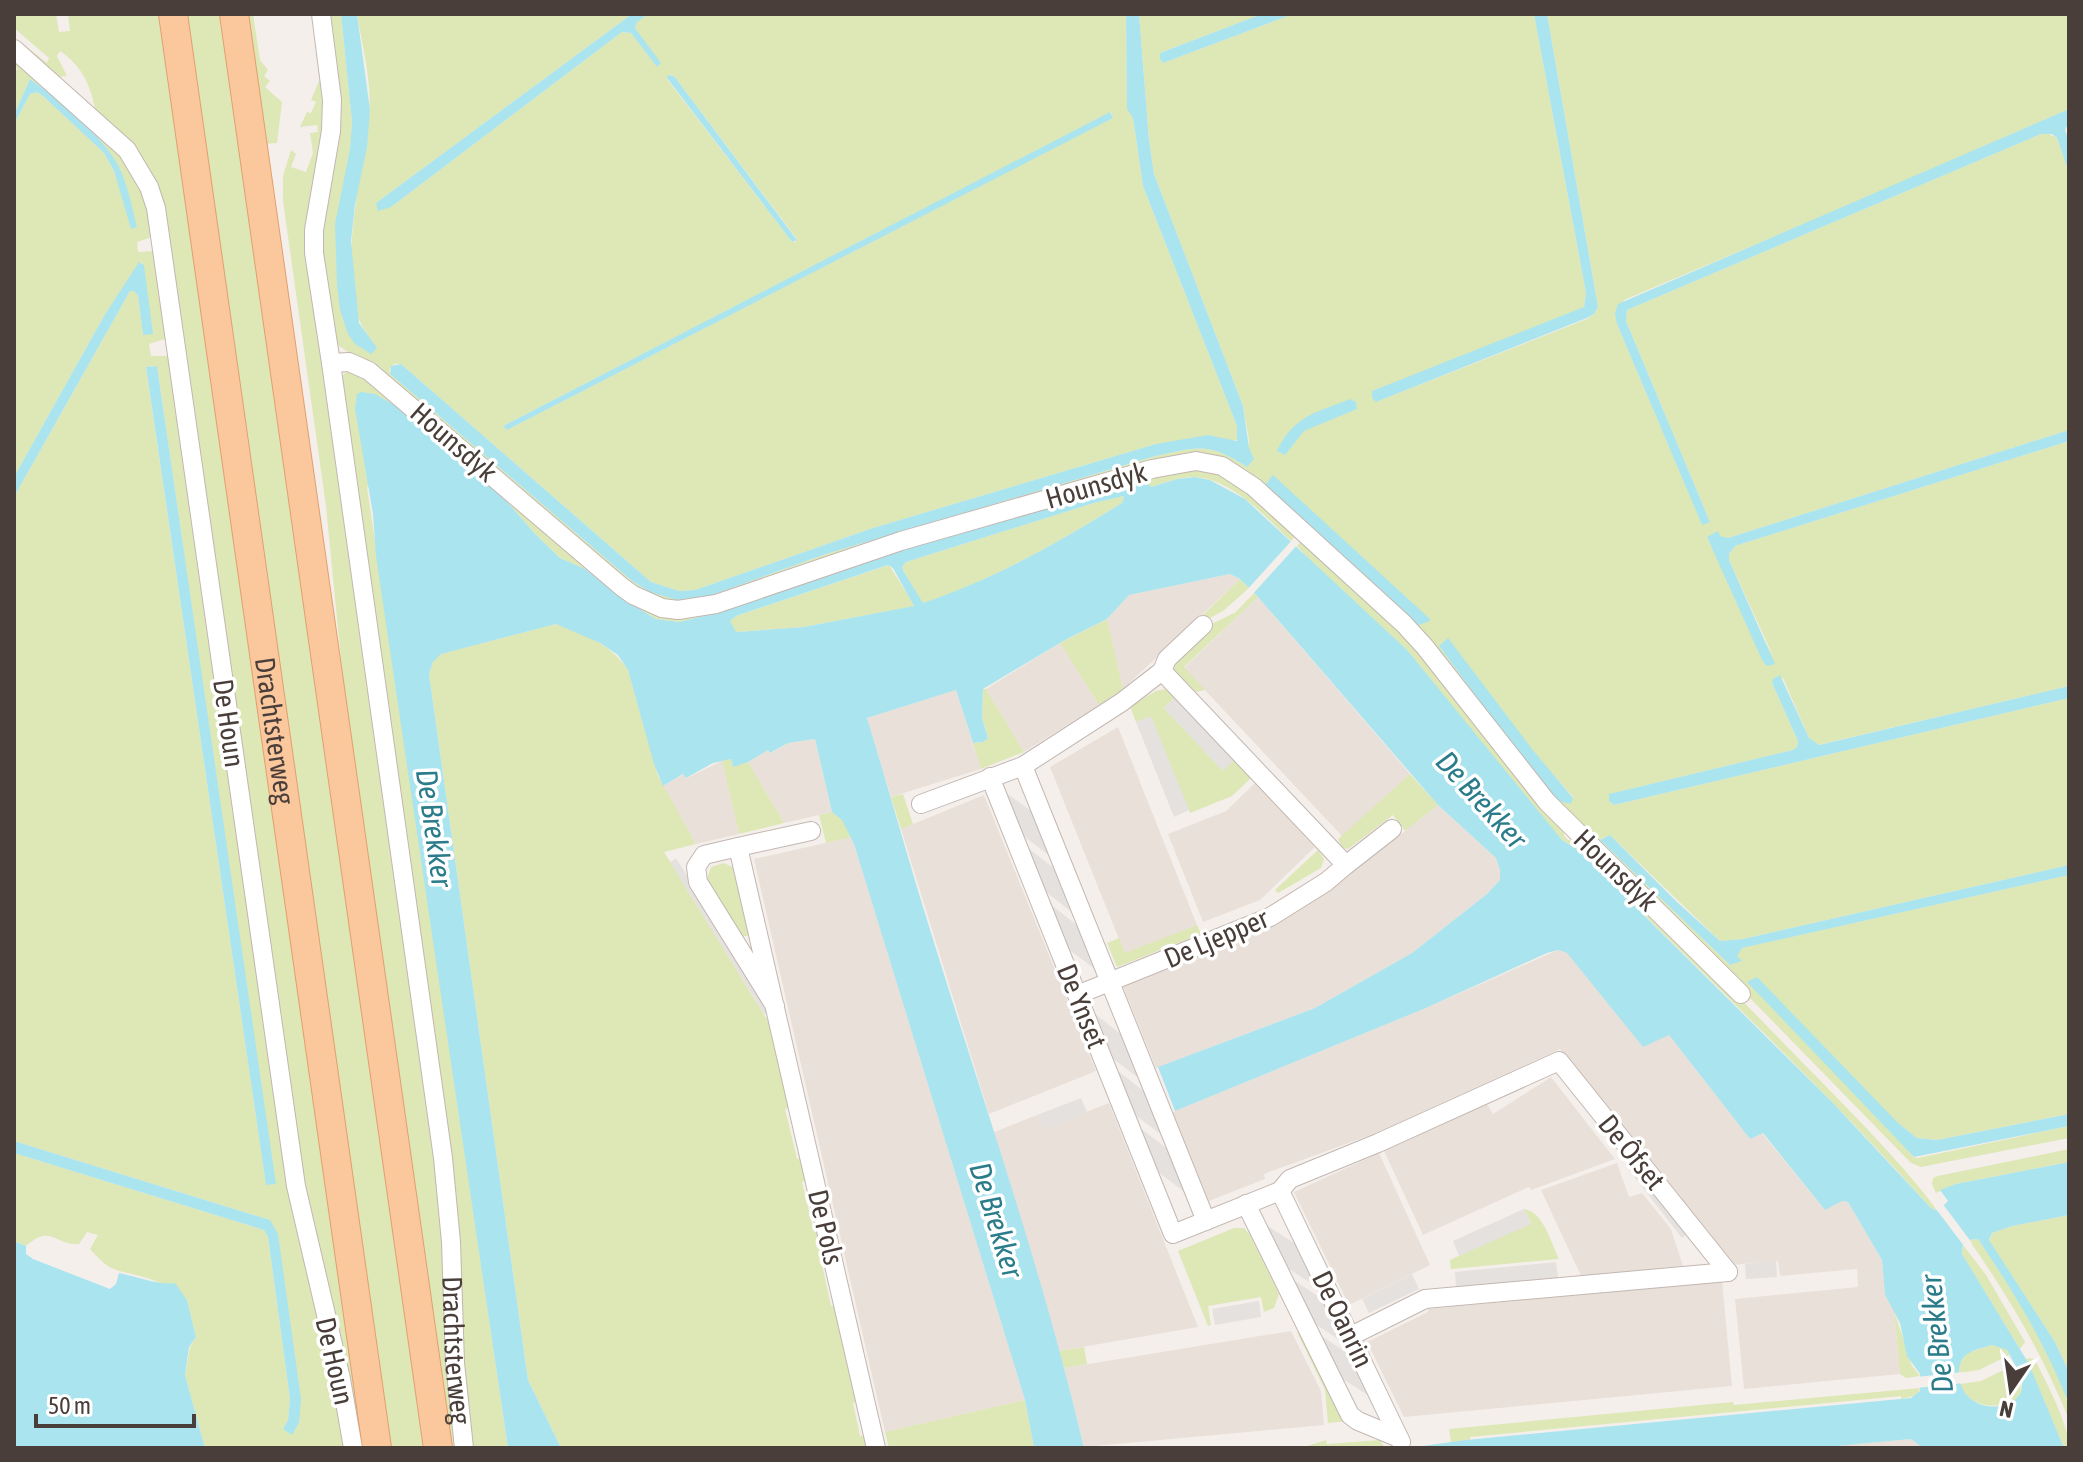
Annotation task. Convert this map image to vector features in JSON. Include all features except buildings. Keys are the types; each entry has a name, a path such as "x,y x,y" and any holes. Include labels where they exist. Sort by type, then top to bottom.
{"main road":[{"name":"Drachtsterweg","path":"173,14 377,1448"},
{"name":"Drachtsterweg","path":"234,14 438,1448"}],"street":[{"name":"Drachtsterweg","path":"321,14 332,100 331,131 314,230 314,253 443,1158 449,1214 455,1363 464,1448"},
{"name":"De Houn","path":"14,49 127,150 149,187 156,208 296,1186 341,1379 353,1448"},
{"name":"Hounsdyk","path":"331,363 349,362 369,371 622,587 662,608 678,610 716,604 901,541 1152,469 1196,461 1222,466 1254,487 1404,624 1547,802 1741,994"},
{"path":"921,804 1023,766 1122,702 1162,671 1167,659 1203,625"},
{"path":"1162,671 1346,865"},
{"name":"De Ynset","path":"1023,766 1206,1221"},
{"name":"De Ynset","path":"990,777 1173,1234"},
{"name":"De Ljepper","path":"1077,995 1270,917 1326,882 1392,829"},
{"name":"De Pols","path":"775,1006 695,875 698,860 704,855 811,831"},
{"name":"De Pols","path":"738,847 876,1448"},
{"name":"De Ôfset","path":"1173,1234 1280,1191 1290,1179 1559,1061 1728,1272 1425,1299 1351,1336"},
{"name":"De Oanrin","path":"1280,1191 1399,1438"},
{"path":"1246,1204 1350,1415 1399,1438"}],"shaded area":[{"path":"1230,574 1240,579 1123,689 1107,619 1129,595"},
{"path":"1258,597 1410,774 1342,836 1184,668"},
{"path":"1060,643 1099,705 1024,752 986,689"},
{"path":"956,690 981,769 891,797 867,718"},
{"path":"1175,697 1234,760 1223,771 1164,708"},
{"path":"1151,716 1189,810 1174,817 1136,722"},
{"path":"1118,727 1197,925 1125,954 1050,767"},
{"path":"815,739 832,812 784,823 748,762 788,743"},
{"path":"722,761 739,834 696,844 663,786 684,774 687,778"},
{"path":"1255,783 1315,847 1260,900 1203,922 1168,834 1226,811"},
{"path":"1005,792 1038,816 1055,860 1017,831"},
{"path":"984,795 1096,1071 989,1114 901,829"},
{"path":"1438,805 1496,858 1500,880 1487,894 1412,953 1315,1008 1156,1068 1122,984 1270,924 1343,880"},
{"path":"852,837 1025,1400 885,1432 754,859"},
{"path":"1023,844 1060,873 1078,917 1041,888"},
{"path":"676,858 770,1011 764,1014 670,862"},
{"path":"1046,901 1083,930 1095,969 1063,945"},
{"path":"1558,950 1568,953 1669,1035 1750,1139 1762,1133 1824,1209 1842,1201 1848,1202 1882,1260 1885,1295 1894,1311 1900,1374 1744,1389 1735,1299 1858,1287 1857,1269 1780,1276 1778,1261 1731,1265 1560,1049 1376,1133 1264,1174 1265,1179 1209,1201 1173,1113 1175,1111"},
{"path":"1090,1010 1127,1039 1145,1083 1107,1054"},
{"path":"1113,1067 1150,1096 1167,1139 1130,1111"},
{"path":"1551,1077 1615,1159 1531,1190 1529,1187 1423,1235 1384,1151 1487,1104 1493,1114"},
{"path":"1081,1098 1087,1112 1042,1130 1037,1115"},
{"path":"1109,1103 1198,1327 1059,1351 994,1132 1037,1115 1043,1129"},
{"path":"1136,1125 1173,1153 1190,1196 1153,1168"},
{"path":"1379,1153 1430,1265 1349,1305 1294,1192"},
{"path":"1617,1163 1629,1197 1642,1193 1671,1229 1683,1266 1581,1276 1541,1190"},
{"path":"1633,1166 1687,1234 1682,1238 1629,1170"},
{"path":"1524,1209 1531,1224 1459,1256 1453,1241"},
{"path":"1263,1223 1302,1248 1323,1291 1284,1266"},
{"path":"1776,1261 1777,1277 1746,1279 1745,1264"},
{"path":"1556,1262 1558,1278 1456,1288 1455,1272"},
{"path":"1412,1274 1419,1289 1369,1313 1362,1299"},
{"path":"1290,1278 1329,1303 1350,1347 1311,1321"},
{"path":"1722,1281 1732,1386 1404,1417 1367,1342 1428,1312 1428,1309"},
{"path":"1259,1301 1261,1317 1215,1325 1212,1309"},
{"path":"1291,1331 1321,1391 1324,1425 1084,1447 1064,1368"},
{"path":"1317,1333 1356,1359 1377,1401 1338,1376"},
{"path":"1911,1439 1923,1448 1816,1448"}],"green space":[{"path":"14,14 56,14 59,32 70,31 68,14 162,14 365,1448 360,1448 303,1185 162,207 95,108 87,83 74,62 60,51 57,56 67,76 57,77 14,44 14,37 47,63 49,58 14,28"},
{"path":"185,14 223,14 426,1448 389,1448"},
{"path":"245,14 253,14 260,60 268,70 264,76 270,81 265,87 282,102 277,143 263,144"},
{"path":"328,14 341,14 352,122 340,310 373,340 360,321 353,295 351,264 370,100 357,14 632,14 376,203 391,207 622,32 631,33 657,66 635,28 637,22 648,14 1126,14 1127,102 1133,118 1143,186 1237,426 1237,440 1156,444 873,528 695,590 679,591 651,582 401,364 394,364 389,370 632,581 650,592 709,596 826,554 1152,457 1201,448 1222,453 1247,467 1249,440 1243,406 1154,174 1139,14 1262,14 1160,53 1163,63 1293,14 1534,14 1586,293 1584,307 1376,402 1587,319 1598,307 1547,14 2069,14 2069,109 1624,300 1617,324 1702,524 1710,522 1626,321 1627,310 2041,134 2047,133 2057,138 2069,173 2069,430 1728,538 1707,538 1774,658 1729,560 1735,546 2069,441 2069,686 1818,745 1809,738 1783,678 1772,683 1798,741 1793,750 1610,794 1609,801 1614,805 2069,698 2069,865 1743,939 1720,941 1610,835 1600,840 1730,965 1741,948 2069,875 2069,1114 1937,1140 1917,1138 1898,1123 1913,1157 1918,1158 2069,1126 2069,1138 1921,1167 1911,1163 1704,951 1567,817 1431,646 1215,459 694,605 645,597 371,367 336,344 322,253 322,231 341,124","holes":["670,75 674,76 797,239 795,242 667,79","1111,112 1112,118 507,430 503,426","1439,646 1573,797 1571,804 1520,756"]},
{"path":"14,56 111,139 144,189 153,233 137,242 138,252 156,251 168,338 149,344 151,356 170,356 347,1448 205,1448 185,1375 190,1347 196,1337 187,1300 158,1282 116,1270 104,1263 90,1249 98,1235 87,1232 79,1244 48,1236 35,1239 26,1246 14,1241 14,1153 264,1230 268,1237 290,1399 288,1420 283,1429 292,1434 299,1423 270,1220 14,1141 14,497 130,291 138,296 143,334 152,333 142,262 104,316 14,477 14,124 30,94 37,92 43,96 104,153 137,227 120,169 47,91 30,79 14,115 14,71 18,69 14,65","holes":["157,366 275,1184 266,1184 146,368"]},
{"path":"319,81 322,81 324,128 308,269 438,1190 455,1448 450,1448 348,731 326,506 283,201 283,176 291,150 296,154 291,167 306,172 313,153 310,133 318,132 317,125 300,127 316,102 311,100"},
{"path":"354,370 661,611 1185,466 1234,477 1296,536 1291,541 1247,501 1222,484 1194,477 1151,487 1145,481 679,622 656,619 585,569 560,558 509,504 454,453 367,487 508,1448 472,1448 342,383 343,375"},
{"path":"1124,496 1122,503 1025,559 923,604 902,567 906,562"},
{"path":"1301,541 1401,626 1565,826 1564,836 1568,840 1579,839 1717,975 1871,1133 1938,1211 1931,1208 1712,982 1578,850 1562,840 1297,546"},
{"path":"889,565 915,606 804,627 735,632 729,621 736,616"},
{"path":"1240,579 1249,588 1223,611 1206,620 1202,616"},
{"path":"1254,593 1258,597 1184,667 1205,690 1196,692 1174,670 1174,665 1212,627 1210,625 1236,612"},
{"path":"1107,619 1123,689 1099,705 1060,643"},
{"path":"556,624 605,647 628,670 658,776 696,844 664,852 773,1029 791,1107 785,1109 797,1159 803,1158 808,1180 802,1182 814,1232 820,1232 825,1254 820,1255 831,1306 837,1305 859,1401 853,1403 860,1436 867,1435 870,1448 561,1448 528,1380 429,674 440,654"},
{"path":"983,689 986,689 1024,752 981,769 973,743 988,738 982,718"},
{"path":"1165,689 1175,697 1164,708 1222,770 1234,760 1251,778 1232,796 1190,813 1151,717 1136,722 1130,706"},
{"path":"731,759 733,766 748,762 784,823 739,834 722,761"},
{"path":"1410,774 1438,805 1405,831 1393,815 1348,849 1342,848 1338,839"},
{"path":"903,794 913,824 901,829 891,797"},
{"path":"832,812 842,819 852,837 826,843 819,815"},
{"path":"1318,850 1324,859 1321,868 1278,893 1275,890"},
{"path":"724,863 734,868 750,932 747,936 742,936 708,884 711,867"},
{"path":"1197,925 1201,934 1117,967 1107,943 1119,938 1125,953"},
{"path":"2069,1149 2069,1162 1956,1184 1936,1193 1932,1184 1933,1178 1938,1176"},
{"path":"1524,1209 1531,1211 1542,1222 1559,1259 1451,1269 1450,1260 1531,1223"},
{"path":"2069,1215 2069,1372 2055,1342 1989,1241 1992,1233 2012,1226"},
{"path":"1234,1228 1244,1228 1250,1235 1279,1294 1274,1308 1264,1312 1261,1297 1208,1306 1211,1325 1208,1326 1178,1251"},
{"path":"1978,1239 2048,1351 2066,1398 2069,1420 2024,1327 1969,1240"},
{"path":"1963,1245 1986,1275 2025,1342 2020,1349 1962,1255"},
{"path":"1894,1311 1912,1366 1920,1376 1906,1378 1900,1374"},
{"path":"1297,1332 1304,1336 1348,1421 1328,1423 1325,1390"},
{"path":"1992,1345 2007,1349 2009,1355 1979,1370 1959,1373 1959,1364 1967,1353"},
{"path":"1084,1347 1087,1364 1064,1368 1059,1351"},
{"path":"2026,1359 2035,1360 2056,1403 2069,1448 2064,1448"},
{"path":"2014,1365 2022,1384 2014,1402 1990,1405 1975,1402 1960,1384 1981,1381"},
{"path":"1920,1388 1918,1395 1901,1399 1901,1396 1470,1437 1470,1440 1451,1442 1449,1429 1733,1402 1734,1405"},
{"path":"1025,1400 1034,1448 889,1448 885,1432"},
{"path":"1326,1440 1327,1444 1380,1440 1385,1448 1301,1448"}],"water":[{"path":"341,14 357,14 370,110 351,241 359,323 377,348 371,354 355,344 348,334 340,310 337,285 335,224 350,149 352,122"},
{"path":"632,14 648,14 637,22 635,28 661,63 657,67 631,33 622,32 391,207 378,211 376,203"},
{"path":"1126,14 1139,14 1154,174 1243,406 1249,448 1254,459 1247,467 1222,453 1201,448 1152,457 826,554 709,596 677,600 650,592 632,581 390,374 391,366 401,364 651,582 679,591 695,590 873,528 1156,444 1208,435 1237,441 1237,426 1143,186 1133,118 1127,109"},
{"path":"1262,14 1293,14 1163,63 1160,59 1160,53"},
{"path":"1534,14 1547,14 1598,307 1587,318 1376,402 1372,391 1584,307 1586,293"},
{"path":"668,75 674,76 797,240 792,242 667,78"},
{"path":"30,79 79,119 112,156 125,182 137,227 131,229 114,171 104,153 43,96 37,92 30,94 14,124 14,115"},
{"path":"2069,109 2069,122 2065,130 2069,141 2069,173 2057,138 2052,134 2041,134 1627,310 1626,321 1710,522 1702,525 1617,324 1615,314 1618,304"},
{"path":"1110,112 1113,118 507,430 503,426"},
{"path":"139,262 144,265 153,334 143,335 138,296 130,291 14,497 14,477 104,316"},
{"path":"157,366 276,1184 266,1185 146,367"},
{"name":"De Brekker","path":"357,394 375,394 401,409 509,504 560,558 585,569 656,619 679,622 712,614 916,545 1146,481 1151,487 1195,477 1210,480 1245,499 1407,650 1562,840 1578,850 1832,1102 1931,1208 1938,1211 1948,1201 1940,1190 1956,1184 2069,1162 2069,1215 2012,1226 1992,1233 1989,1240 2055,1342 2069,1372 2069,1404 2028,1318 1978,1239 1963,1244 1962,1254 2029,1364 2064,1448 1923,1448 1911,1439 1816,1448 1422,1448 1466,1440 1911,1398 1920,1391 1920,1374 1907,1356 1900,1323 1885,1295 1882,1260 1848,1202 1842,1201 1825,1210 1763,1133 1750,1139 1669,1035 1643,1047 1567,953 1558,950 1547,953 1426,1008 1175,1111 1158,1067 1315,1008 1412,953 1487,894 1500,880 1496,858 1438,805 1258,597 1240,579 1230,574 1129,595 1107,619 983,689 982,718 988,738 983,742 973,743 956,690 867,718 1034,1260 1084,1448 1034,1448 1025,1400 854,844 842,820 832,812 815,739 788,743 733,767 731,759 713,763 686,778 683,774 663,786 628,670 618,655 600,643 556,624 441,654 433,662 429,674 528,1380 561,1448 508,1448 376,556 373,514 355,409","holes":["1124,496 1122,503 1025,559 923,603 902,567 906,562","888,565 893,568 914,606 804,627 736,632 730,621 736,616","1992,1345 2007,1350 2022,1384 2020,1394 2013,1401 1992,1406 1970,1399 1963,1389 1959,1367 1964,1357"]},
{"path":"1350,399 1356,402 1357,409 1304,431 1285,455 1277,451 1299,422"},
{"path":"2069,430 2069,441 1735,546 1729,560 1775,664 1767,666 1762,660 1707,537 1718,531 1720,536 1728,538"},
{"path":"1273,475 1430,621 1419,625 1265,485"},
{"path":"1448,638 1573,798 1571,804 1558,801 1520,756 1439,646"},
{"path":"1780,675 1809,738 1819,745 2069,686 2069,698 1614,805 1609,801 1609,794 1793,750 1798,741 1772,683"},
{"path":"1610,835 1720,941 1743,939 2069,865 2069,875 1742,948 1737,956 1742,961 1730,965 1600,840"},
{"path":"1757,977 1898,1123 1917,1138 1937,1140 2069,1114 2069,1126 1914,1157 1747,982"},
{"path":"14,1141 270,1220 278,1234 301,1399 299,1423 292,1435 283,1429 288,1420 290,1399 268,1237 264,1230 14,1153"},
{"path":"14,1241 26,1246 26,1254 33,1259 110,1289 116,1284 119,1273 155,1282 175,1283 187,1300 196,1337 189,1347 185,1375 205,1448 14,1448"}],"pier":[{"path":"1294,538 1299,543 1251,596 1246,591"},
{"path":"1942,1203 1972,1243 1967,1250 1933,1205 1938,1207"},
{"path":"1963,1372 1964,1383 1916,1388 1916,1377"}]}
